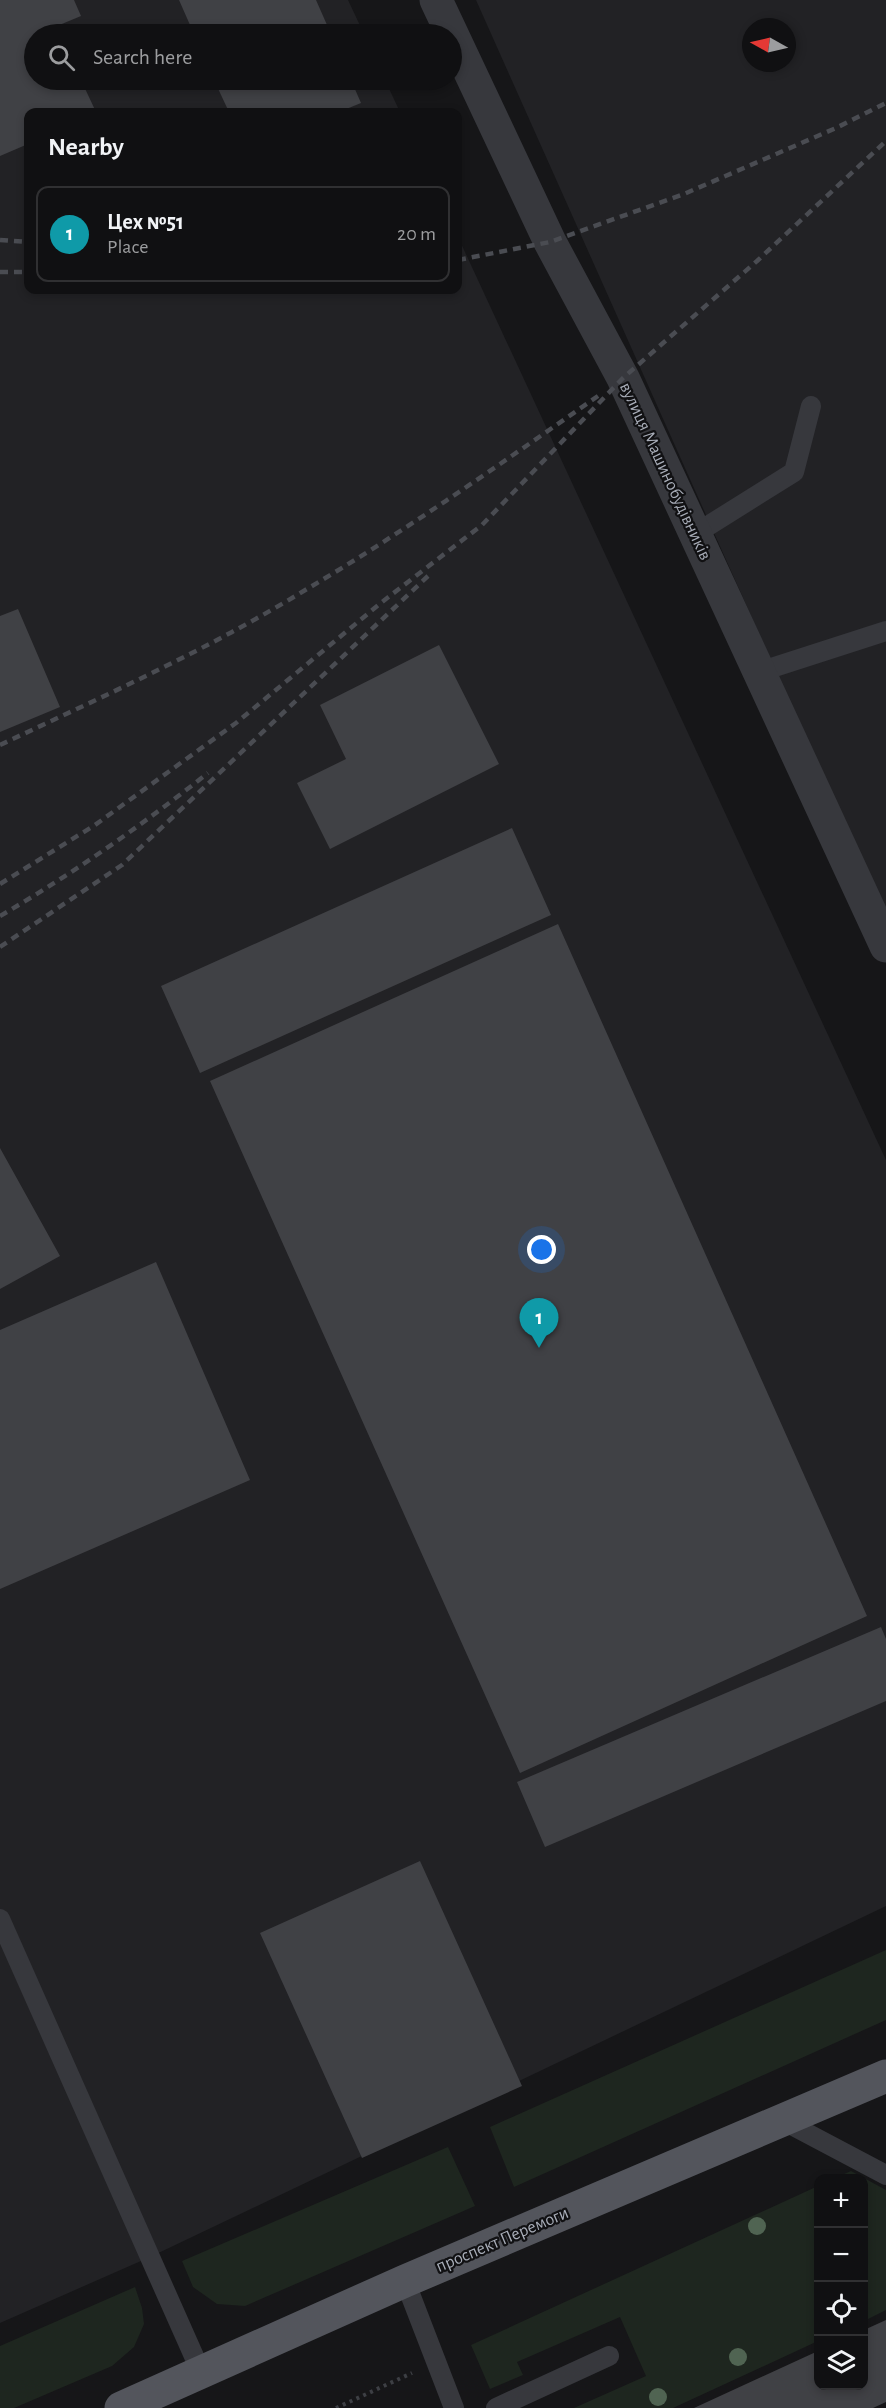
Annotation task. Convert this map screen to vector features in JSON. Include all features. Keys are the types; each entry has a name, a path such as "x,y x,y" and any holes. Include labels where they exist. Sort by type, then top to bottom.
{"main road":[{"name":"проспект Перемоги","path":"121,2408 405,2281 886,2076"}],"street":[{"name":"вулиця Машинобудівників","path":"436,0 447,24"},
{"name":"вулиця Машинобудівників","path":"462,55 550,242 623,378 886,946"}],"lane":[{"path":"695,534 794,471 811,406"},
{"path":"759,672 886,631"},
{"path":"0,1919 201,2372"},
{"path":"782,2120 886,2175"},
{"path":"405,2281 454,2408"},
{"path":"496,2408 609,2356"}],"path":[{"path":"336,2408 437,2362"}],"shaded area":[{"path":"0,0 348,0 359,24 24,24 24,90 390,90 398,108 24,108 24,294 462,294 462,246 886,1160 886,1906 150,2257 0,2323"},
{"path":"476,0 886,0 886,918"},
{"path":"886,1950 886,2020 514,2187 490,2127"},
{"path":"448,2147 475,2206 245,2306 217,2304 193,2287 182,2261"},
{"path":"868,2180 886,2190 886,2310 868,2319"},
{"path":"814,2188 814,2343 673,2408 574,2408 646,2376 620,2317 517,2362 523,2375 490,2389 471,2345"},
{"path":"135,2287 142,2308 144,2324 134,2347 112,2366 14,2408 0,2408 0,2346"}],"building":[{"path":"0,0 74,0 81,16 62,24 24,24 24,90 86,90 94,108 24,108 24,146 0,156"},
{"path":"179,0 316,0 327,24 190,24"},
{"path":"219,90 355,90 361,103 349,108 227,108"},
{"path":"18,609 60,707 0,732 0,616"},
{"path":"439,645 499,764 330,849 297,783 346,759 320,705"},
{"path":"512,828 551,915 200,1073 161,986"},
{"path":"558,924 867,1616 520,1773 210,1081"},
{"path":"0,1148 60,1256 0,1289"},
{"path":"156,1262 250,1480 0,1589 0,1330"},
{"path":"881,1627 886,1639 886,1701 545,1847 517,1782"},
{"path":"420,1861 522,2086 362,2158 260,1933"},
{"path":"886,2320 886,2402 873,2408 694,2408 814,2353 814,2390 868,2390 868,2328"}],"railway":[{"path":"462,259 550,242 684,194 836,128 886,103"},
{"path":"0,884 95,825 236,723 382,602 482,525 623,378 757,261 886,141"},
{"path":"0,240 24,242"},
{"path":"0,272 24,272"},
{"path":"0,745 156,671 270,611 418,519 598,396"},
{"path":"0,947 122,865 428,576"},
{"path":"0,916 107,848 208,773"}],"place":[{"name":"Цех №51","path":"539,1348"}]}
